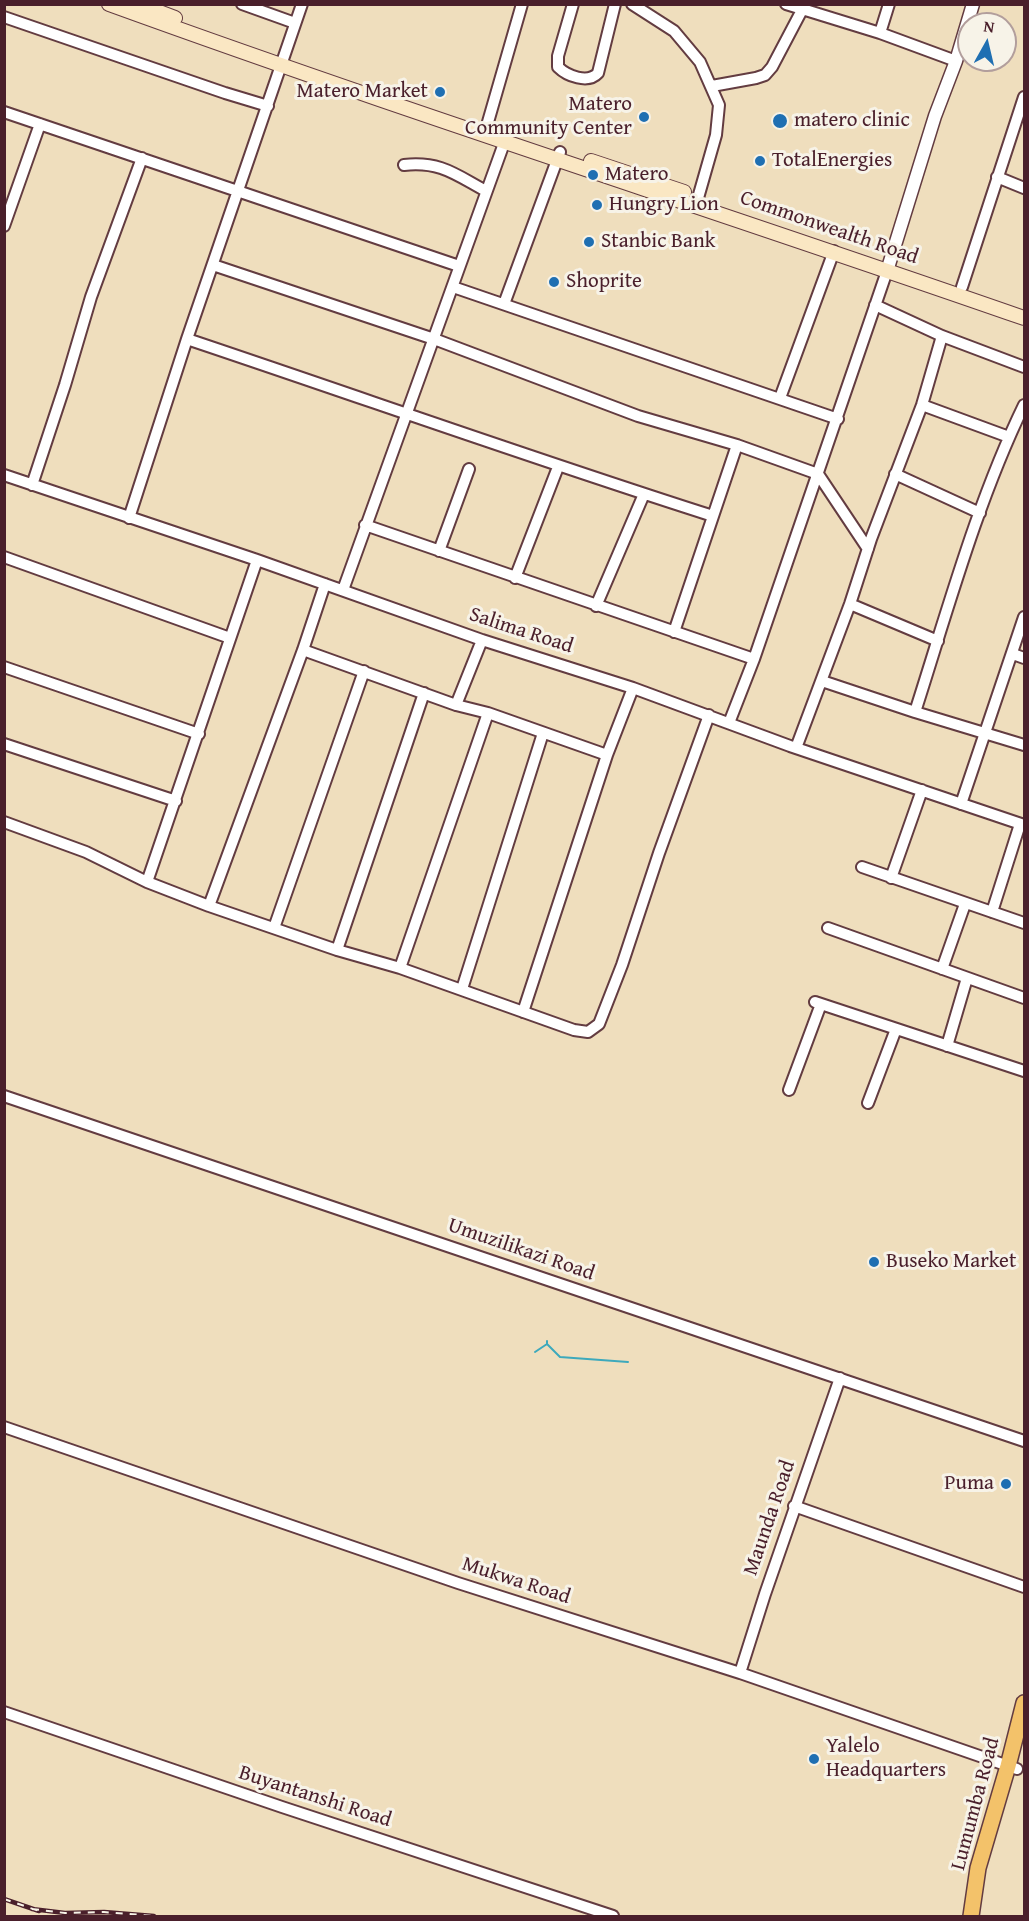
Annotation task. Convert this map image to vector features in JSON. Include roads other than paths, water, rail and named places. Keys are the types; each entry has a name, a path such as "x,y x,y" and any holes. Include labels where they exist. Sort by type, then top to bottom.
{"main road":[{"name":"Commonwealth Road","path":"109,4 486,129 505,139"},
{"name":"Commonwealth Road","path":"138,4 282,61 505,139 697,201 889,267 1024,318"},
{"name":"Commonwealth Road","path":"697,201 834,251 962,287 1024,308"},
{"name":"Lumumba Road","path":"978,1917 1013,1768 1024,1710"},
{"name":"Lumumba Road","path":"971,1917 978,1868 1013,1768 1024,1744"}],"street":[{"path":"242,4 295,23"},
{"path":"129,518 187,339 302,4"},
{"path":"486,129 522,4"},
{"path":"573,4 558,56 558,67 562,71 586,79 595,77 598,73 615,4"},
{"path":"632,4 674,31 700,62 719,105 719,121 697,201"},
{"path":"786,4 880,33 956,61"},
{"path":"880,33 889,4"},
{"path":"729,723 754,659 838,419 973,4"},
{"path":"712,86 765,75 772,68 802,10"},
{"path":"4,17 268,106"},
{"path":"962,287 997,177 1022,111 1024,97"},
{"path":"4,112 459,266"},
{"path":"4,226 40,124"},
{"path":"343,590 505,139"},
{"path":"504,304 559,156"},
{"path":"32,485 91,297 142,158"},
{"path":"404,165 432,164 465,178 486,191"},
{"path":"997,177 1024,188"},
{"path":"780,398 834,251"},
{"path":"213,265 434,339 638,416 737,445 818,474 868,549"},
{"path":"453,287 838,419"},
{"path":"875,305 942,336 1024,367"},
{"path":"796,748 922,405 942,336"},
{"path":"187,339 408,413 558,467 713,516"},
{"path":"922,405 1009,437"},
{"path":"915,712 980,513 1009,437 1024,405"},
{"path":"674,632 737,445"},
{"path":"515,578 558,467"},
{"path":"439,551 469,469"},
{"path":"895,474 980,513"},
{"name":"Salima Road","path":"4,475 343,590 482,640 633,688 796,748 1022,825"},
{"path":"596,606 644,494"},
{"path":"365,525 754,659"},
{"path":"4,557 230,638"},
{"path":"147,882 199,734 256,560"},
{"path":"209,906 325,584"},
{"path":"850,604 938,641"},
{"path":"961,804 1024,617"},
{"path":"456,705 482,640"},
{"path":"303,650 456,705 488,713 607,755"},
{"path":"1013,654 1024,658"},
{"path":"4,667 199,734"},
{"path":"274,928 364,671"},
{"path":"822,681 1024,745"},
{"path":"523,1011 607,755 633,688"},
{"path":"337,950 424,693"},
{"path":"400,968 488,713"},
{"path":"4,822 86,852 147,882 209,906 337,950 462,989 574,1030 588,1032 599,1024 622,965 659,852 709,715"},
{"path":"462,989 543,733"},
{"path":"4,744 176,801"},
{"path":"891,878 922,790"},
{"path":"992,912 1022,825"},
{"path":"862,867 1024,923"},
{"path":"942,969 965,903"},
{"path":"828,928 1024,998"},
{"path":"946,1046 967,978"},
{"path":"789,1090 818,1003 1024,1071"},
{"path":"868,1103 896,1029"},
{"name":"Umuzilikazi Road","path":"4,1096 1024,1441"},
{"name":"Maunda Road","path":"740,1672 794,1506 840,1378"},
{"name":"Mukwa Road","path":"4,1427 454,1581 740,1672 1013,1768"},
{"path":"794,1506 1024,1587"},
{"name":"Buyantanshi Road","path":"4,1712 613,1917"}],"waterway":[{"path":"547,1341 547,1344 560,1357 628,1362"},
{"path":"535,1352 547,1344"}],"railway":[{"path":"4,1899 39,1911"},
{"path":"32,1909 65,1913 104,1912 154,1916"}],"place":[{"name":"Matero Market","path":"440,92"},
{"name":"Matero Community Center","path":"644,117"},
{"name":"matero clinic","path":"780,121"},
{"name":"TotalEnergies","path":"760,161"},
{"name":"Matero","path":"593,175"},
{"name":"Hungry Lion","path":"597,205"},
{"name":"Stanbic Bank","path":"589,242"},
{"name":"Shoprite","path":"554,282"},
{"name":"Buseko Market","path":"874,1262"},
{"name":"Puma","path":"1006,1484"},
{"name":"Yalelo Headquarters","path":"814,1759"}]}
